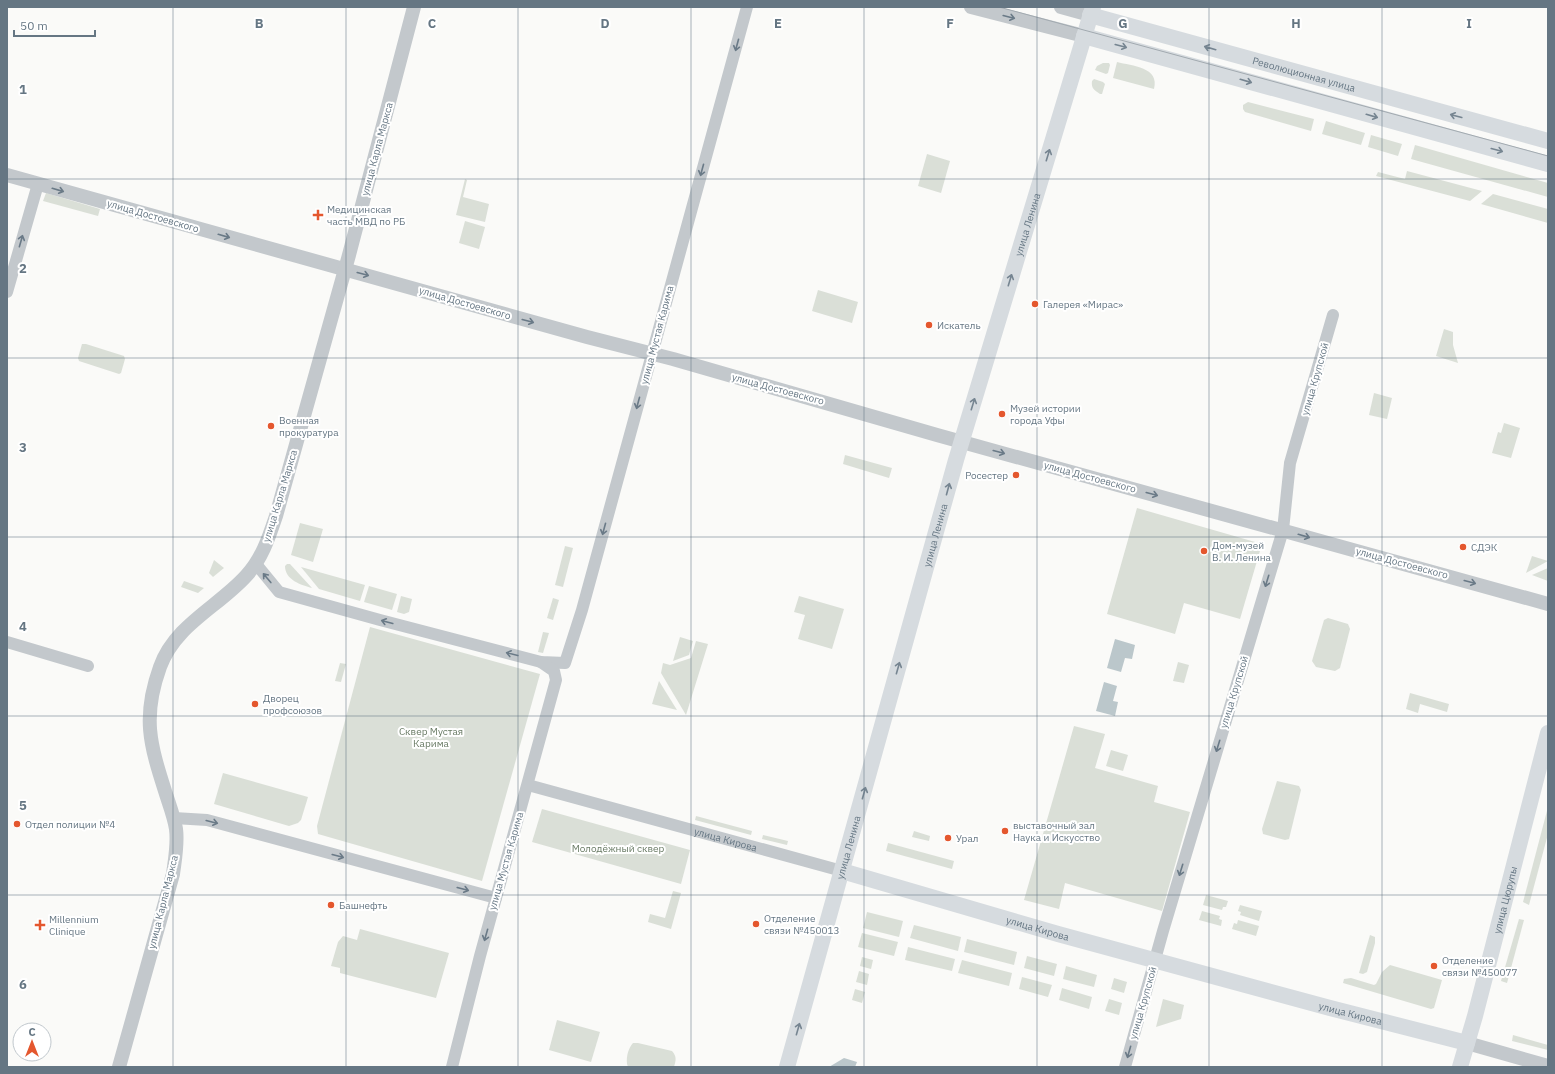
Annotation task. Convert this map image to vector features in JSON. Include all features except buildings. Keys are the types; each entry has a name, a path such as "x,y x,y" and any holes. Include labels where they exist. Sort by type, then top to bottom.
{"main road":[{"name":"улица Ленина","path":"787,1067 962,441 1092,11"},
{"name":"Революционная улица","path":"1092,11 1548,141"},
{"path":"1084,36 1548,164"},
{"name":"улица Цюрупы","path":"1460,1067 1548,733"},
{"name":"улица Кирова","path":"842,871 1015,922 1330,1008 1467,1043"}],"street":[{"name":"улица Карла Маркса","path":"119,1067 172,874 177,844 174,818 152,747 149,730 152,692 160,666 173,644 189,624 225,596 246,576 256,564 263,550 276,516 345,269 414,7"},
{"name":"улица Мустая Карима","path":"542,662 565,662 582,610 747,7"},
{"path":"971,7 1084,36"},
{"name":"Революционная улица","path":"1061,7 1092,11"},
{"name":"улица Достоевского","path":"7,176 1548,604"},
{"path":"7,292 38,184"},
{"name":"улица Крупской","path":"1125,1067 1155,960 1283,530 1290,463 1333,316"},
{"path":"256,564 279,592 387,622 542,662"},
{"path":"7,642 88,666"},
{"name":"улица Мустая Карима","path":"452,1067 480,956 556,680 554,671 542,662"},
{"name":"улица Кирова","path":"528,785 842,871"},
{"path":"174,818 207,820 496,898"},
{"name":"улица Кирова","path":"1467,1043 1548,1066"}],"green space":[{"path":"1117,62 1137,66 1149,72 1153,76 1155,82 1154,89 1113,78"},
{"path":"1103,63 1109,63 1110,65 1108,73 1106,74 1095,70 1097,66"},
{"path":"1094,79 1105,84 1102,94 1098,93 1093,87 1092,81"},
{"path":"1248,102 1314,119 1311,131 1245,112 1243,105"},
{"path":"1326,121 1365,133 1361,145 1322,134"},
{"path":"1371,135 1402,144 1398,156 1368,147"},
{"path":"1415,145 1548,183 1548,197 1411,159"},
{"path":"927,154 950,161 941,193 918,186"},
{"path":"1407,171 1482,191 1470,201 1376,176 1378,172 1405,179"},
{"path":"465,179 467,180 463,197 489,204 485,222 456,215"},
{"path":"46,193 100,209 98,216 43,201"},
{"path":"1493,194 1548,209 1548,223 1481,204"},
{"path":"465,221 485,227 479,249 459,243"},
{"path":"818,290 858,302 852,323 812,311"},
{"path":"1444,329 1453,332 1453,345 1458,363 1436,356"},
{"path":"82,344 124,356 125,359 121,373 119,374 79,361 78,358"},
{"path":"1374,393 1392,398 1387,419 1369,415"},
{"path":"1504,423 1520,428 1511,458 1492,453 1498,432 1501,433"},
{"path":"845,455 892,468 889,478 843,464"},
{"path":"1137,508 1262,544 1240,619 1184,603 1175,634 1107,614"},
{"path":"300,523 323,529 313,562 291,555"},
{"path":"565,546 573,548 563,587 555,585"},
{"path":"1532,556 1548,561 1526,573"},
{"path":"214,560 224,568 213,577 209,573"},
{"path":"290,564 312,588 294,581 286,571 285,566"},
{"path":"301,567 365,585 360,601 319,589"},
{"path":"1548,568 1548,581 1532,575"},
{"path":"184,581 204,588 198,593 181,587"},
{"path":"369,586 397,594 392,610 364,602"},
{"path":"401,596 412,599 409,612 404,614 397,612"},
{"path":"799,596 844,609 832,649 798,639 805,615 794,612"},
{"path":"553,598 559,600 553,620 547,618"},
{"path":"1328,618 1348,624 1350,629 1340,668 1335,671 1316,667 1312,661 1324,620"},
{"name":"Сквер Мустая Карима","path":"370,627 540,674 482,881 318,834 317,826"},
{"path":"543,632 549,633 543,653 538,652"},
{"path":"680,637 693,641 689,655 673,661"},
{"path":"696,641 708,644 686,715 661,673 663,663 670,665 691,658"},
{"path":"1178,662 1189,665 1184,683 1173,681"},
{"path":"340,663 346,664 341,682 335,681"},
{"path":"659,681 677,710 652,704"},
{"path":"1410,693 1449,704 1447,712 1420,704 1418,713 1406,709"},
{"path":"1074,726 1105,734 1095,768 1158,786 1154,802 1190,812 1162,911 1065,883 1059,909 1024,900"},
{"path":"1111,750 1128,755 1123,771 1106,766"},
{"path":"223,773 308,797 301,820 298,823 289,826 214,804"},
{"path":"1277,781 1299,786 1301,790 1289,839 1285,840 1263,834 1262,829"},
{"path":"1548,807 1548,834 1529,905 1523,902"},
{"name":"Молодёжный сквер","path":"542,809 690,850 681,884 532,842"},
{"path":"696,816 752,831 751,835 695,820"},
{"path":"914,831 930,836 929,841 912,837"},
{"path":"763,835 788,841 787,845 762,839"},
{"path":"888,843 954,861 952,869 886,851"},
{"path":"673,891 681,893 671,929 648,922 650,914 665,918"},
{"path":"1206,895 1228,901 1226,907 1223,907 1222,910 1203,905"},
{"path":"1240,905 1262,911 1259,921 1240,915 1241,912 1238,911"},
{"path":"1202,911 1220,916 1219,919 1222,920 1221,926 1199,920"},
{"path":"867,912 903,921 899,937 863,928"},
{"path":"1519,919 1524,920 1507,983 1501,981"},
{"path":"1238,920 1259,926 1256,936 1232,929 1234,923 1237,924"},
{"path":"914,925 961,937 958,951 910,938"},
{"path":"360,929 449,953 436,998 340,973 340,968 331,966 338,942 343,936 357,940"},
{"path":"862,933 898,942 894,956 858,947"},
{"path":"1370,935 1375,937 1375,943 1367,972 1363,974 1359,973"},
{"path":"967,939 1017,952 1014,965 964,952"},
{"path":"908,947 955,959 952,971 905,960"},
{"path":"1027,956 1057,964 1054,976 1024,968"},
{"path":"862,957 873,960 871,969 860,966"},
{"path":"962,960 1012,973 1009,986 958,973"},
{"path":"1390,965 1442,980 1434,1008 1431,1009 1343,983 1344,979 1351,978 1374,985 1382,972"},
{"path":"1066,966 1097,975 1094,987 1063,979"},
{"path":"859,971 869,974 867,985 856,982"},
{"path":"1022,977 1052,985 1048,997 1019,989"},
{"path":"1114,978 1127,982 1124,993 1111,989"},
{"path":"1062,988 1092,997 1089,1009 1059,1000"},
{"path":"855,989 865,992 862,1003 852,1000"},
{"path":"1109,999 1122,1003 1119,1015 1105,1011"},
{"path":"1163,999 1184,1005 1181,1019 1156,1027"},
{"path":"557,1020 600,1032 591,1062 549,1050"},
{"path":"1513,1035 1548,1045 1548,1050 1512,1041"},
{"path":"633,1043 672,1051 676,1059 674,1067 628,1067 628,1054"}],"shaded area":[{"path":"1115,639 1135,645 1132,659 1125,658 1121,672 1107,668"},
{"path":"1104,682 1117,686 1113,701 1118,702 1115,716 1096,711"},
{"path":"844,1058 857,1062 855,1067 829,1067"}],"tram line":[{"path":"999,7 1548,156"}],"place":[{"name":"Медицинская часть МВД по РБ","path":"318,215"},
{"name":"Галерея «Мирас»","path":"1035,304"},
{"name":"Искатель","path":"929,325"},
{"name":"Музей истории города Уфы","path":"1002,414"},
{"name":"Военная прокуратура","path":"271,426"},
{"name":"Росестер","path":"1016,475"},
{"name":"СДЭК","path":"1463,547"},
{"name":"Дом-музей В. И. Ленина","path":"1204,551"},
{"name":"Дворец профсоюзов","path":"255,704"},
{"name":"Отдел полиции №4","path":"17,824"},
{"name":"выставочный зал Наука и Искусство","path":"1005,831"},
{"name":"Урал","path":"948,838"},
{"name":"Башнефть","path":"331,905"},
{"name":"Отделение связи №450013","path":"756,924"},
{"name":"Millennium Clinique","path":"40,925"},
{"name":"Отделение связи №450077","path":"1434,966"}]}
